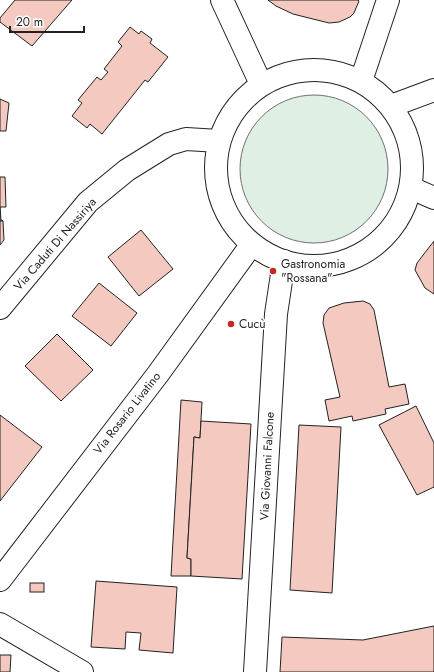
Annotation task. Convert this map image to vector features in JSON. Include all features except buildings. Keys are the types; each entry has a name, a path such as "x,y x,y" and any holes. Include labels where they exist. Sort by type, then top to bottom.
{"street":[{"path":"222,0 261,84"},
{"path":"361,81 388,0"},
{"path":"328,70 361,81 391,106 406,131 412,159 411,188 402,213 398,219 385,235 364,252 339,263 312,266 284,261 252,244 236,228 224,208 217,186 216,163 219,140 228,118 243,100 261,84 293,71 328,70"},
{"path":"391,106 434,90"},
{"name":"Via Caduti Di Nassiriya","path":"0,308 88,202 127,170 169,144 186,139 219,140"},
{"path":"411,188 434,198"},
{"name":"Via Rosario Livatino","path":"0,580 158,374 252,244"},
{"name":"Via Giovanni Falcone","path":"255,672 276,314 284,261"},
{"path":"0,624 82,672"}],"green space":[{"path":"314,95 328,97 349,104 361,112 371,122 382,141 388,169 386,183 379,204 371,216 361,226 342,237 314,243 300,241 279,234 267,226 257,216 246,197 240,169 242,155 249,134 257,122 267,112 286,101"}],"place":[{"name":"Gastronomia \"Rossana\"","path":"273,271"},
{"name":"Cucù","path":"231,324"}]}
